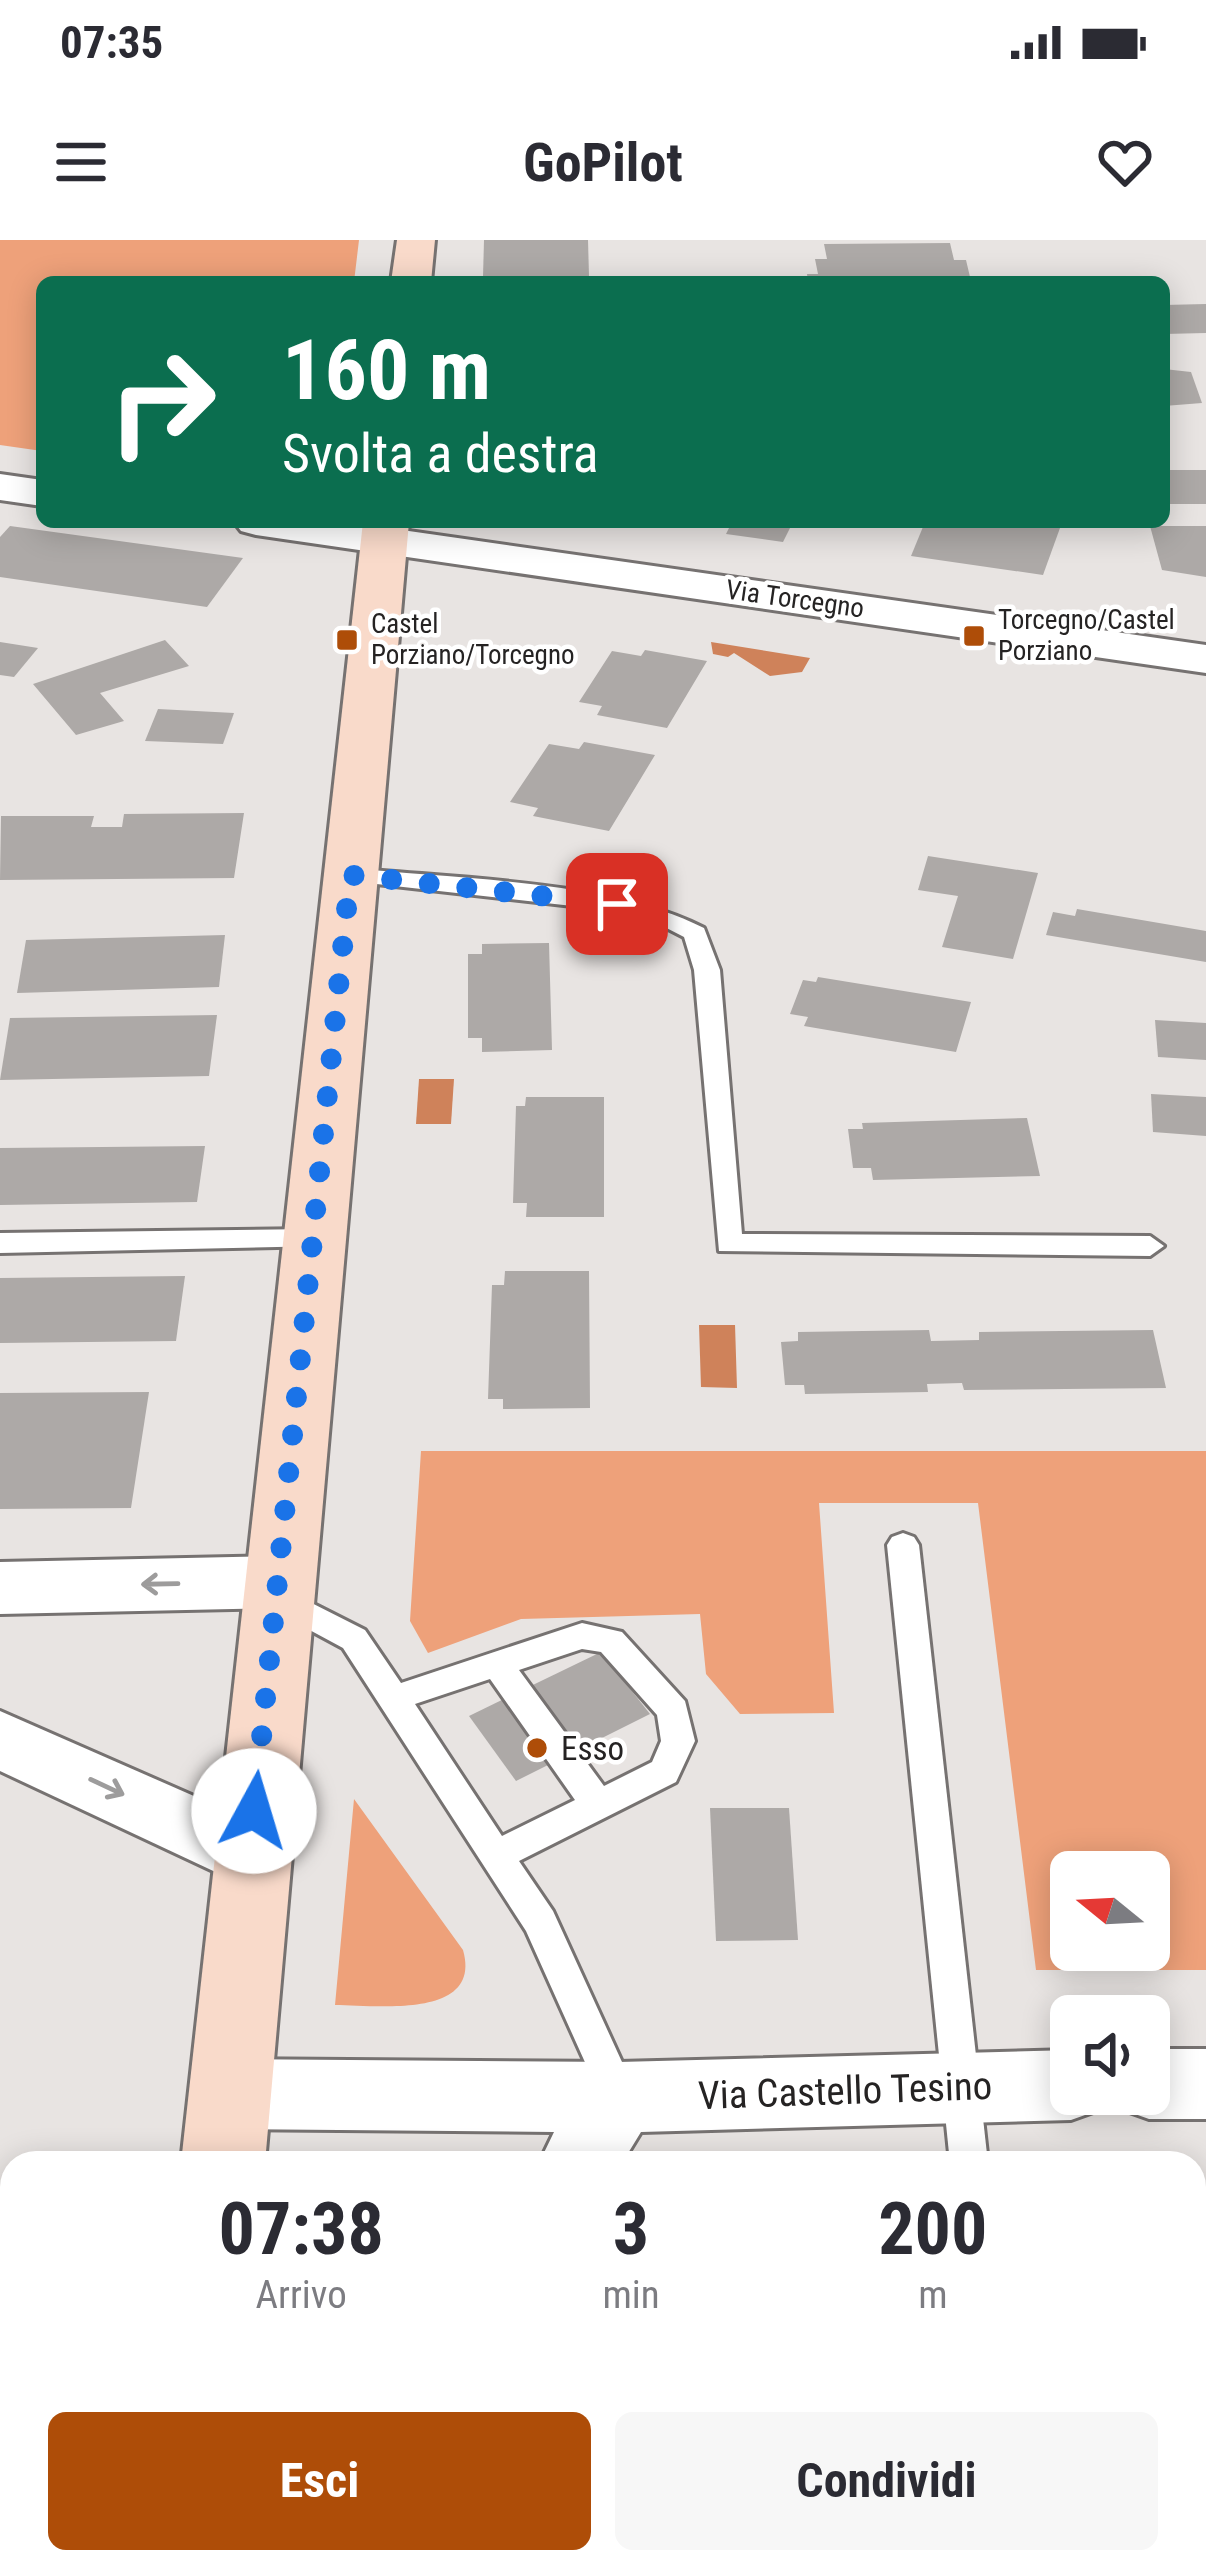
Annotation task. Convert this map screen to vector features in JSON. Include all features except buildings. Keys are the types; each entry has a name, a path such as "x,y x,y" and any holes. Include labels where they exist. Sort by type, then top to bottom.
{"street":[{"path":"412,276 416,240"},
{"path":"0,487 36,492"},
{"name":"Via Torcegno","path":"343,528 1206,659"},
{"path":"225,2129 386,531"},
{"path":"5,1596 277,1589"},
{"path":"0,1739 250,1854"},
{"path":"1170,2084 1206,2084"},
{"name":"Via Castello Tesino","path":"225,2129 620,2097 1050,2085"},
{"path":"586,2151 620,2097"}],"lane":[{"path":"350,875 617,904 658,914 695,934 707,970 729,1244 1150,1246"},
{"path":"0,1243 313,1239"},
{"path":"903,1545 967,2151"},
{"path":"277,1589 354,1639 394,1698 540,1922 620,2097"},
{"path":"394,1698 582,1636 610,1640 673,1710 678,1741 664,1772 497,1855"},
{"path":"497,1664 598,1805"}],"shaded area":[{"path":"0,240 359,240 355,276 36,276 36,450 0,445"},
{"path":"711,642 810,658 802,672 770,676 734,653 728,657 713,654"},
{"path":"419,1079 454,1079 451,1124 416,1124"},
{"path":"699,1325 735,1325 737,1388 701,1387"},
{"path":"421,1451 1206,1451 1206,1970 1170,1970 1170,1851 1050,1851 1050,1970 1036,1970 978,1503 819,1503 834,1713 740,1714 706,1674 700,1614 521,1619 428,1653 410,1621"},
{"path":"354,1799 463,1950 465,1972 457,1988 442,1998 398,2006 335,2005"}],"place":[{"name":"Torcegno/Castel Porziano","path":"974,636"},
{"name":"Castel Porziano/Torcegno","path":"347,640"},
{"name":"Esso","path":"537,1748"}],"route":[{"path":"254,1811 350,875 617,904"}]}
